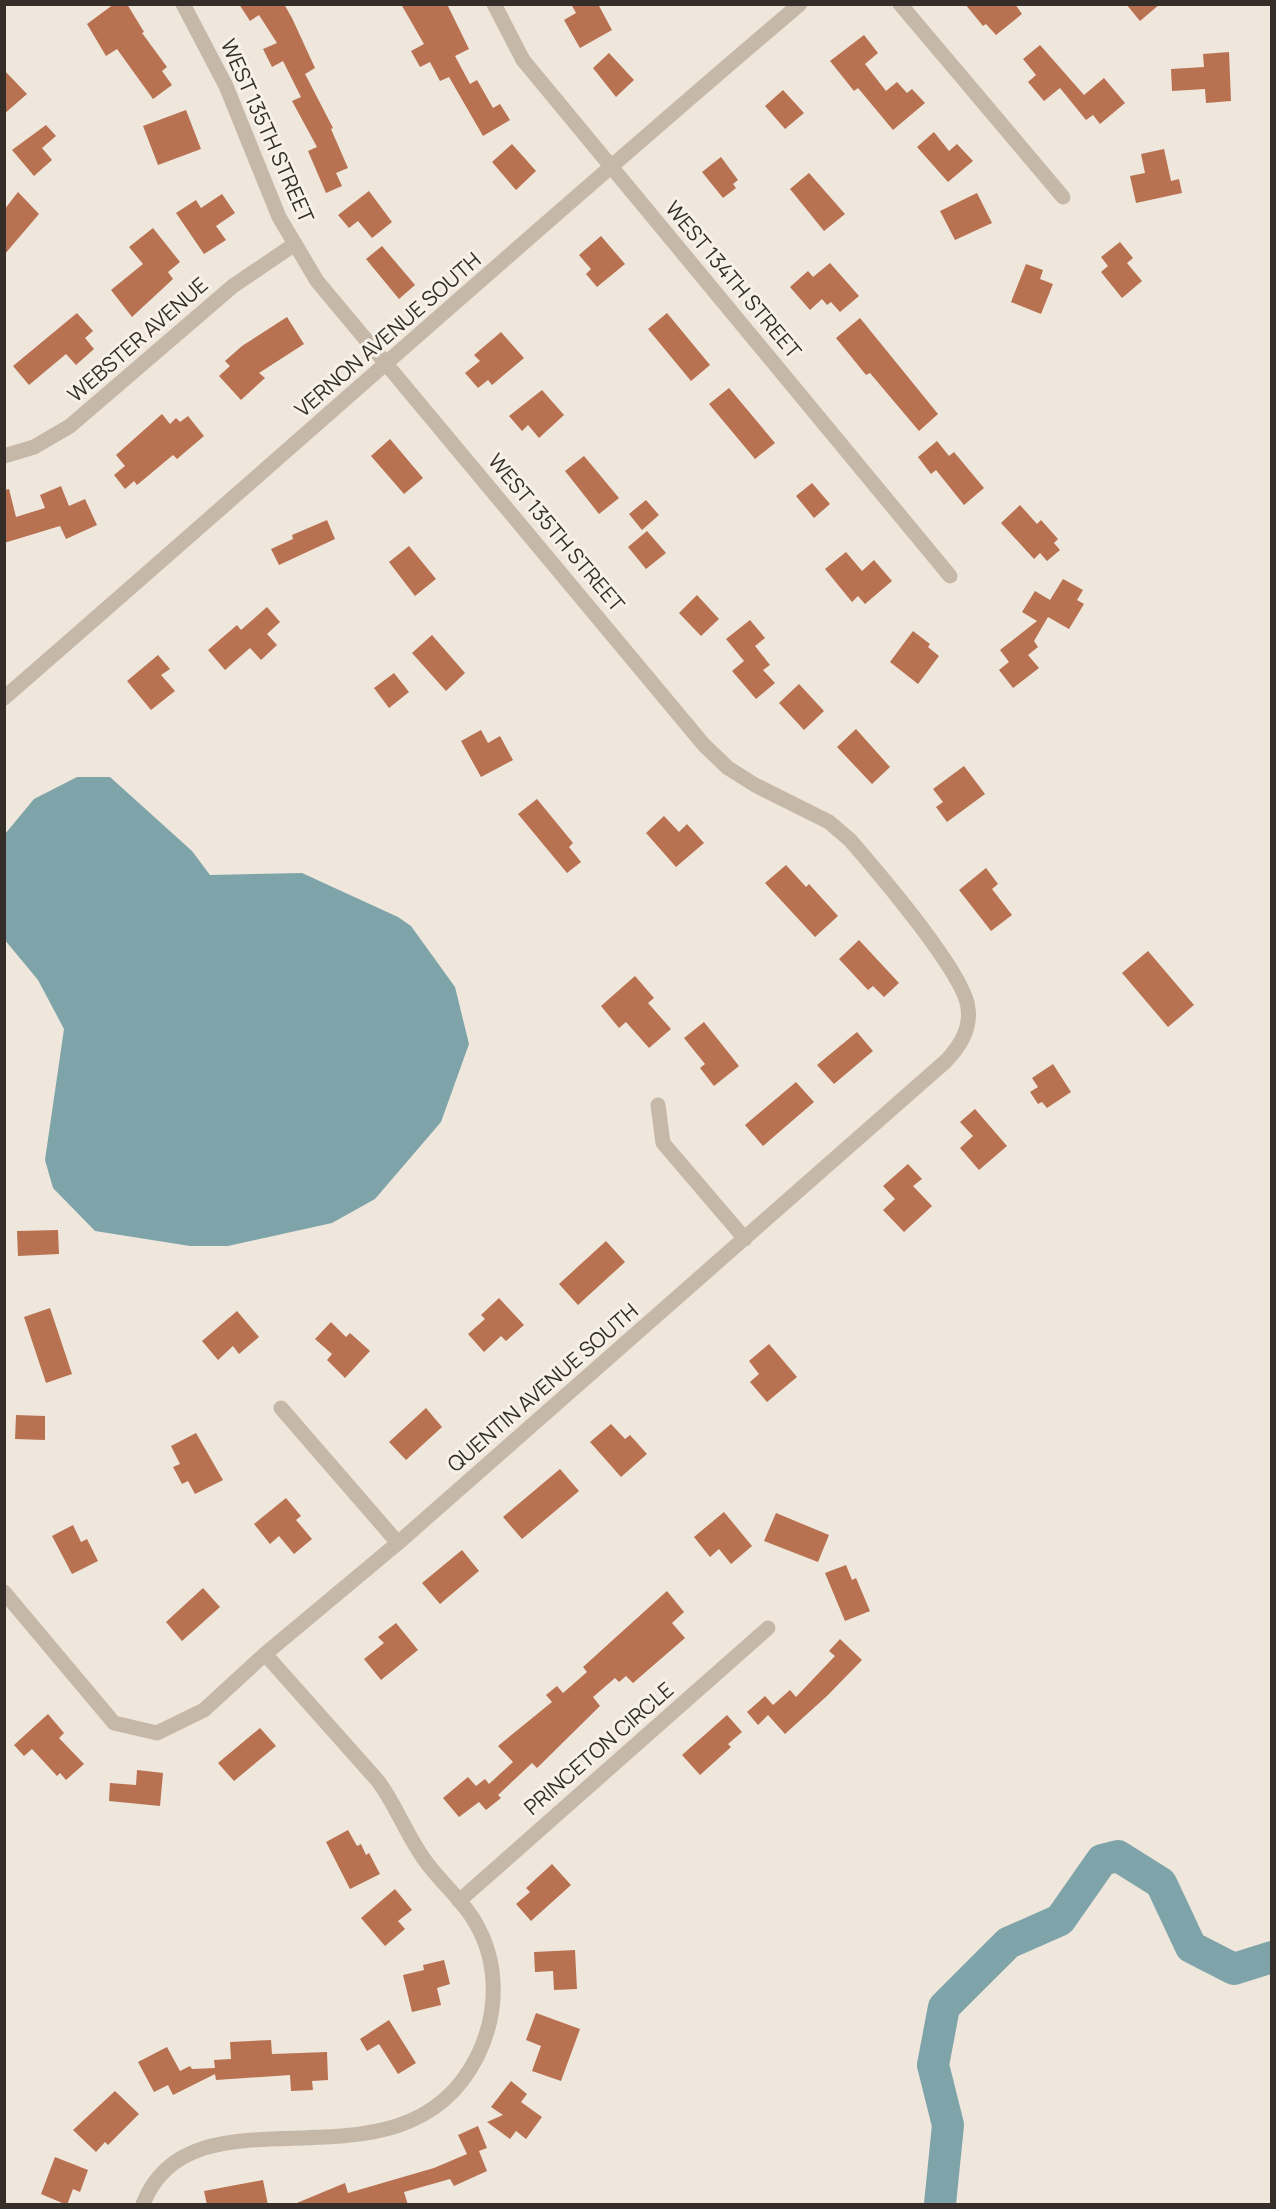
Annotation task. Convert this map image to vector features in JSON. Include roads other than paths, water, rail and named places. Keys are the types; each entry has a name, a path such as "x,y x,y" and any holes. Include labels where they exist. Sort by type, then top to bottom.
{"street":[{"name":"WEST 135TH STREET","path":"183,4 226,86 279,217 317,281 704,745 728,768 829,822 850,840 958,978 968,1007 968,1022"},
{"name":"WEST 134TH STREET","path":"494,4 523,60 950,576"},
{"name":"VERNON AVENUE SOUTH","path":"4,698 388,364 610,165 800,4"},
{"path":"900,4 1063,197"},
{"name":"WEBSTER AVENUE","path":"4,456 34,447 70,426 233,285 295,244"},
{"name":"QUENTIN AVENUE SOUTH","path":"4,1592 114,1723 157,1734 204,1710 265,1654 398,1543 946,1061 958,1048 968,1022"},
{"path":"657,1105 663,1143 745,1239"},
{"path":"281,1408 398,1543"},
{"name":"PRINCETON CIRCLE","path":"459,1901 768,1628"},
{"path":"143,2205 148,2191 164,2172 182,2157 202,2147 226,2143 361,2135 409,2123 433,2109 470,2071 482,2048 490,2022 495,1992 492,1965 475,1921 424,1860 390,1797 378,1781 265,1654"}],"water":[{"path":"77,777 110,777 192,851 210,875 302,873 398,917 411,926 455,987 469,1044 441,1122 375,1199 332,1223 228,1246 190,1246 95,1231 53,1188 45,1160 64,1029 38,980 4,939 5,834 34,799"}],"waterway":[{"path":"940,2204 948,2125 933,2065 944,2007 1008,1943 1060,1920 1102,1860 1118,1856 1161,1883 1191,1947 1234,1969 1272,1957"}]}
